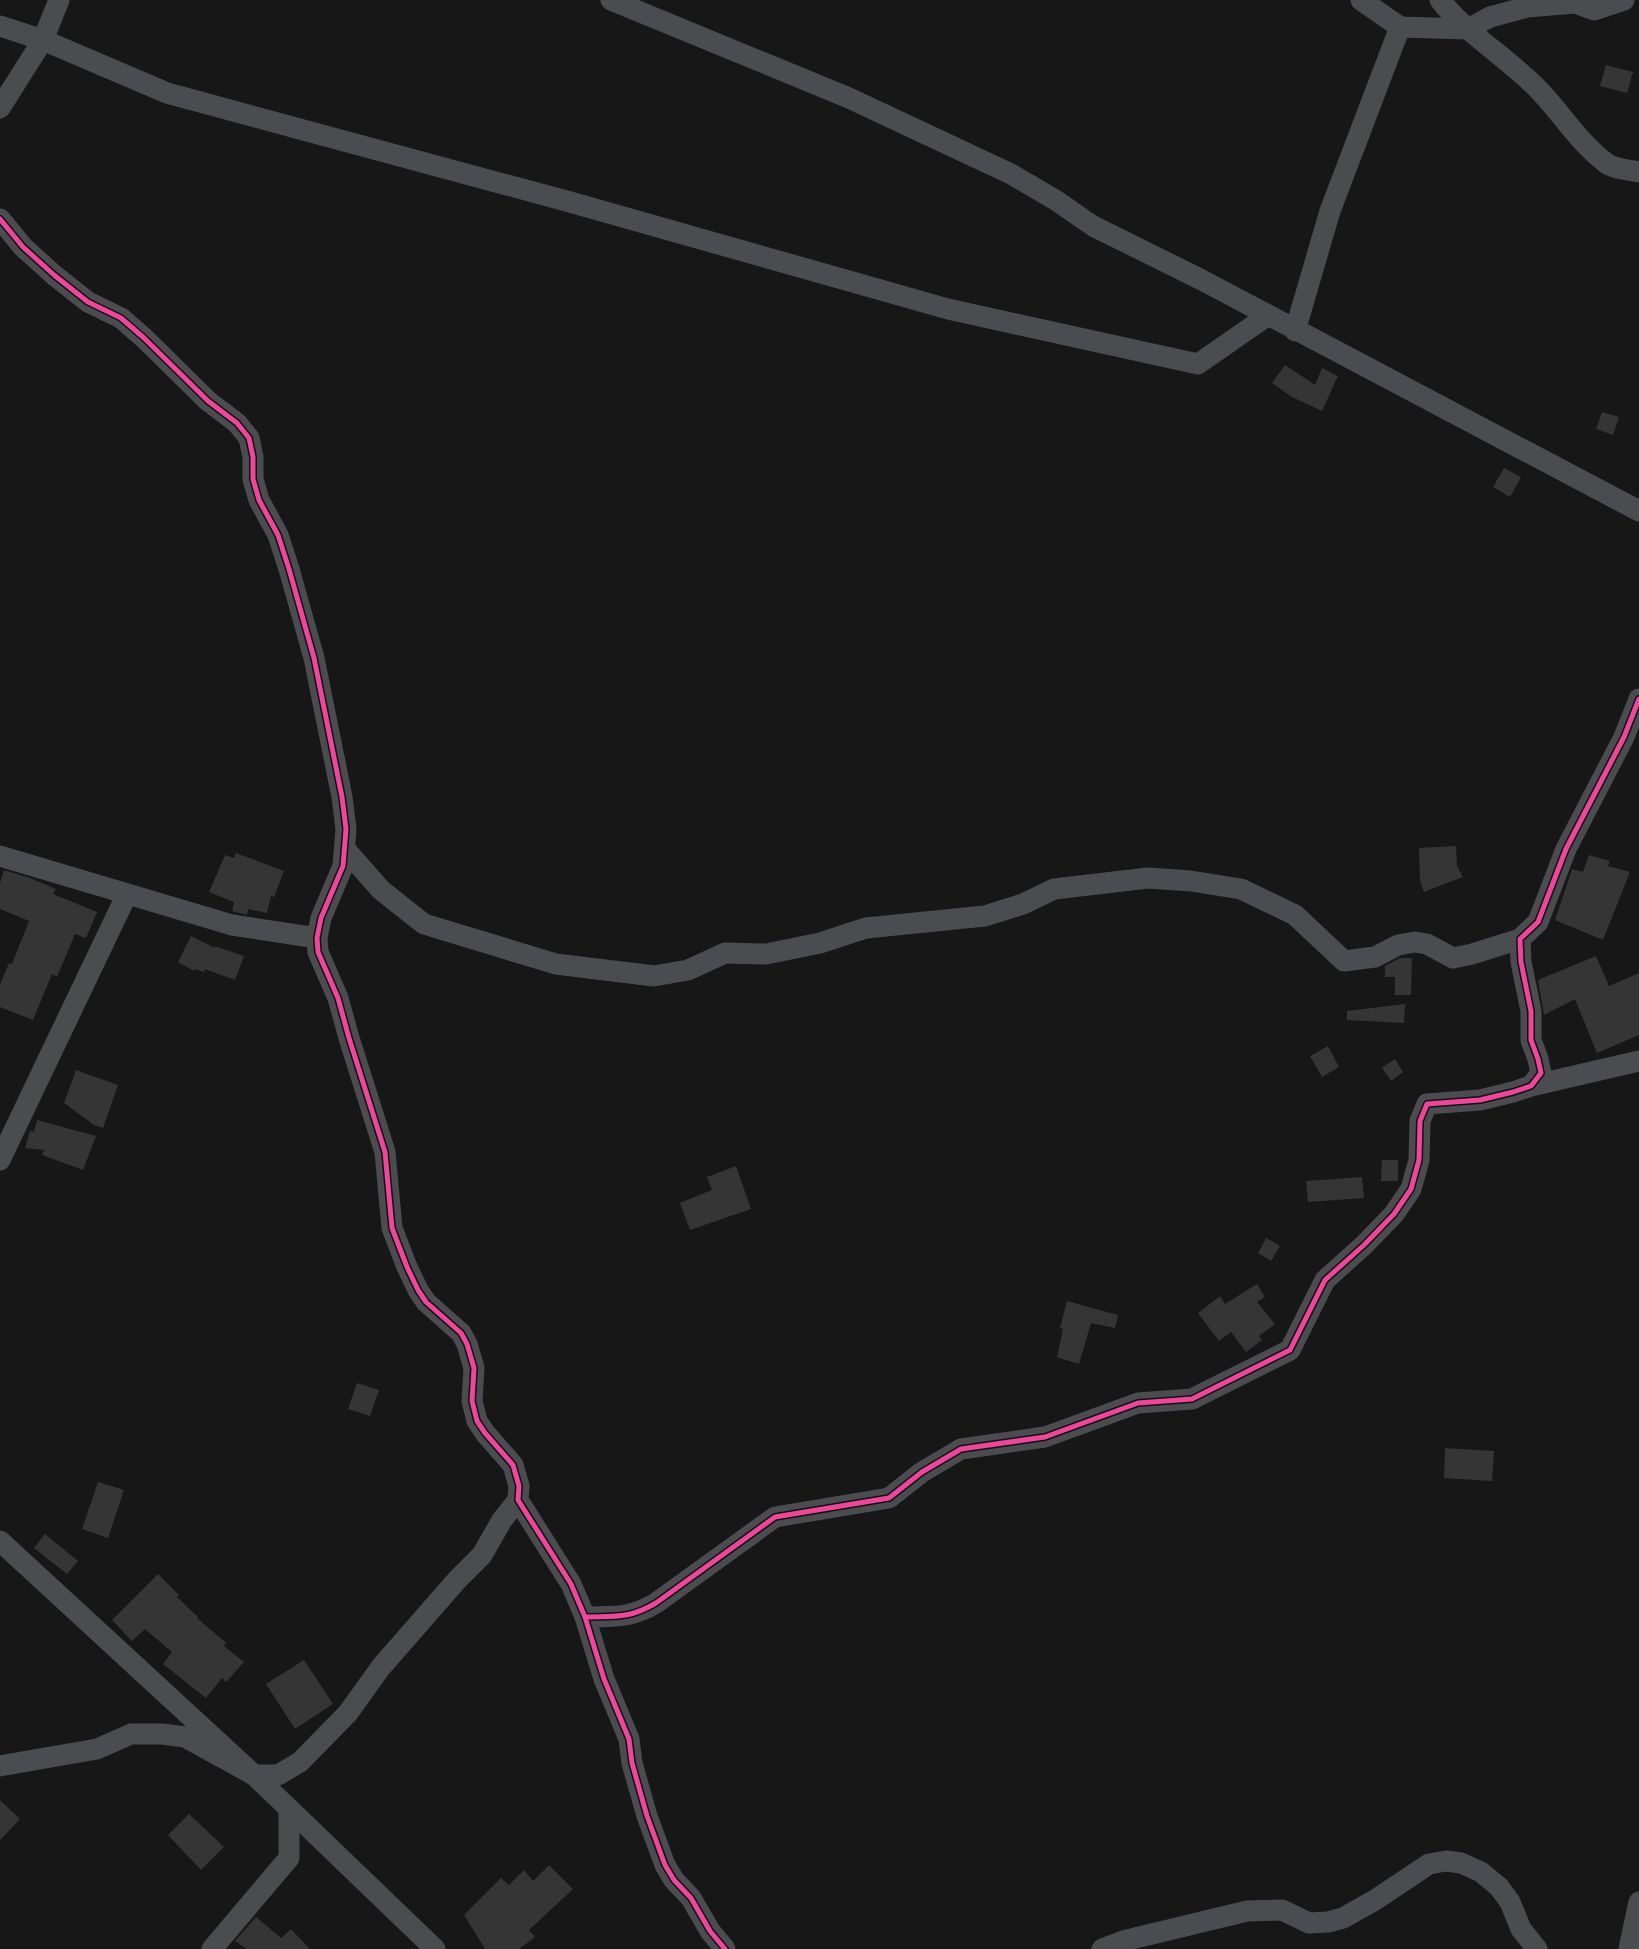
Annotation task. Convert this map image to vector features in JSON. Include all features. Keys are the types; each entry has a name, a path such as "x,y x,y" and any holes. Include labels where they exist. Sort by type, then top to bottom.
{"street":[{"path":"0,108 43,40 59,0"},
{"path":"611,0 849,98 1012,174 1057,201 1093,226 1202,280 1639,511"},
{"path":"1361,0 1400,27 1468,29 1490,16 1527,6 1574,3 1594,10 1624,0"},
{"path":"1440,0 1468,29 1537,87 1572,131 1594,154 1608,165 1639,172"},
{"path":"0,26 43,40 167,93 570,202 948,309 1198,364 1267,316"},
{"path":"1295,330 1330,211 1400,27"},
{"path":"0,219 23,247 54,275 88,302 121,318 208,401 237,423 249,438 253,457 253,479 259,500 280,543 314,658 342,797 346,829 343,866 321,918 317,938 318,952 338,998 385,1152 392,1228 418,1290 426,1302 461,1333 468,1344 474,1368 472,1401 477,1421 513,1465 519,1486 518,1500 502,1520 482,1555 457,1580 381,1667 348,1713 300,1762 278,1775 254,1775 185,1737 162,1734 131,1734 97,1749 0,1766"},
{"path":"344,849 381,890 424,924 556,964 654,976 688,970 725,953 766,954 820,943 866,928 985,916 1023,904 1054,889 1148,878 1191,881 1240,890 1295,915 1344,962 1375,957 1398,944 1415,942 1427,944 1453,958 1520,939 1538,922 1566,849 1624,737 1639,699"},
{"path":"0,856 232,925 317,938"},
{"path":"0,1160 127,894"},
{"path":"1520,939 1521,962 1531,1011 1532,1040 1541,1073 1531,1086"},
{"path":"585,1617 626,1616 643,1610 656,1603 776,1517 889,1498 922,1472 961,1449 1045,1437 1138,1403 1192,1399 1290,1350 1325,1280 1364,1245 1388,1220 1411,1189 1419,1160 1420,1121 1428,1104 1480,1100 1639,1061"},
{"path":"518,1500 571,1584 585,1617 604,1680 629,1740 632,1764 644,1807 665,1865 674,1880 691,1898 710,1931 725,1949"},
{"path":"0,1541 254,1775 435,1949"},
{"path":"212,1949 289,1858 290,1809"},
{"path":"1102,1949 1132,1938 1247,1911 1282,1910 1309,1923 1328,1922 1343,1918 1375,1900 1429,1864 1446,1861 1461,1863 1481,1872 1499,1887 1510,1902 1521,1929 1537,1949"},
{"path":"1629,1949 1639,1902"}],"building":[{"path":"1606,65 1633,72 1627,93 1600,86"},
{"path":"1285,365 1315,385 1322,368 1338,376 1322,411 1292,397 1272,383"},
{"path":"1602,412 1619,417 1613,435 1596,429"},
{"path":"1504,468 1521,477 1510,497 1493,487"},
{"path":"1456,846 1457,866 1463,877 1424,892 1420,880 1419,848"},
{"path":"236,853 284,871 274,897 271,896 267,913 248,909 247,915 232,911 234,902 209,892 225,855 234,858"},
{"path":"1589,855 1610,861 1608,866 1630,872 1603,940 1555,920 1572,869 1583,872"},
{"path":"4,870 56,889 53,894 97,912 86,938 75,934 57,977 52,974 33,1020 0,1007 0,985 9,963 12,964 29,921 0,909 0,883"},
{"path":"191,936 215,948 215,946 244,956 235,980 205,969 204,972 195,969 194,971 178,962"},
{"path":"1596,956 1609,986 1639,973 1639,1035 1597,1053 1575,999 1544,1015 1538,980"},
{"path":"1400,958 1412,958 1411,995 1395,995 1395,977 1385,977 1385,966"},
{"path":"1405,1004 1404,1023 1347,1020 1347,1011"},
{"path":"1328,1046 1339,1067 1322,1077 1310,1056"},
{"path":"1395,1059 1403,1072 1391,1081 1382,1068"},
{"path":"76,1070 118,1085 103,1128 94,1125 64,1103"},
{"path":"37,1120 96,1136 83,1170 42,1155 44,1150 25,1148 30,1131 34,1132"},
{"path":"1382,1160 1398,1160 1398,1181 1381,1181"},
{"path":"736,1166 751,1209 690,1230 680,1203 712,1190 707,1177"},
{"path":"1362,1177 1364,1198 1308,1202 1306,1181"},
{"path":"1266,1238 1280,1246 1271,1261 1258,1253"},
{"path":"1257,1284 1265,1297 1257,1302 1275,1324 1259,1336 1262,1340 1246,1352 1231,1332 1219,1341 1198,1313 1220,1296 1225,1304"},
{"path":"1067,1301 1118,1315 1115,1328 1091,1323 1079,1364 1057,1357 1063,1329 1060,1328"},
{"path":"357,1383 379,1390 370,1416 348,1409"},
{"path":"1445,1448 1494,1451 1492,1481 1444,1478"},
{"path":"98,1482 124,1490 108,1538 82,1529"},
{"path":"45,1534 78,1561 67,1574 34,1548"},
{"path":"158,1574 179,1595 177,1597 197,1618 226,1643 224,1646 244,1662 226,1682 222,1678 206,1698 163,1664 172,1652 145,1629 132,1641 112,1620"},
{"path":"304,1660 333,1704 295,1729 266,1684"},
{"path":"0,1800 20,1819 0,1840"},
{"path":"189,1814 224,1847 201,1870 168,1835"},
{"path":"549,1865 573,1889 529,1930 535,1937 519,1949 485,1949 464,1915 501,1878 509,1885 524,1870 533,1881"},
{"path":"256,1917 281,1938 291,1929 310,1949 247,1949 235,1941"}],"cycle path":[{"path":"0,219 23,247 54,275 88,302 121,318 208,401 237,423 249,438 253,457 253,479 259,500 278,535 314,658 342,797 346,829 343,866 321,918 317,938 318,952 338,998 385,1152 392,1228 418,1290 426,1302 461,1333 467,1344 474,1368 472,1401 477,1421 513,1465 519,1486 518,1500 571,1584 585,1617 604,1679 629,1739 632,1763 647,1816 665,1865 674,1880 691,1898 710,1931 725,1949"},
{"path":"585,1617 622,1616 638,1612 656,1603 775,1517 889,1498 922,1472 961,1449 1045,1437 1138,1403 1192,1399 1290,1350 1325,1280 1364,1245 1394,1214 1411,1189 1419,1160 1420,1121 1427,1104 1480,1100 1513,1092 1531,1086 1541,1073 1531,1040 1531,1011 1521,962 1520,939 1538,922 1566,849 1624,737 1639,699"}]}
